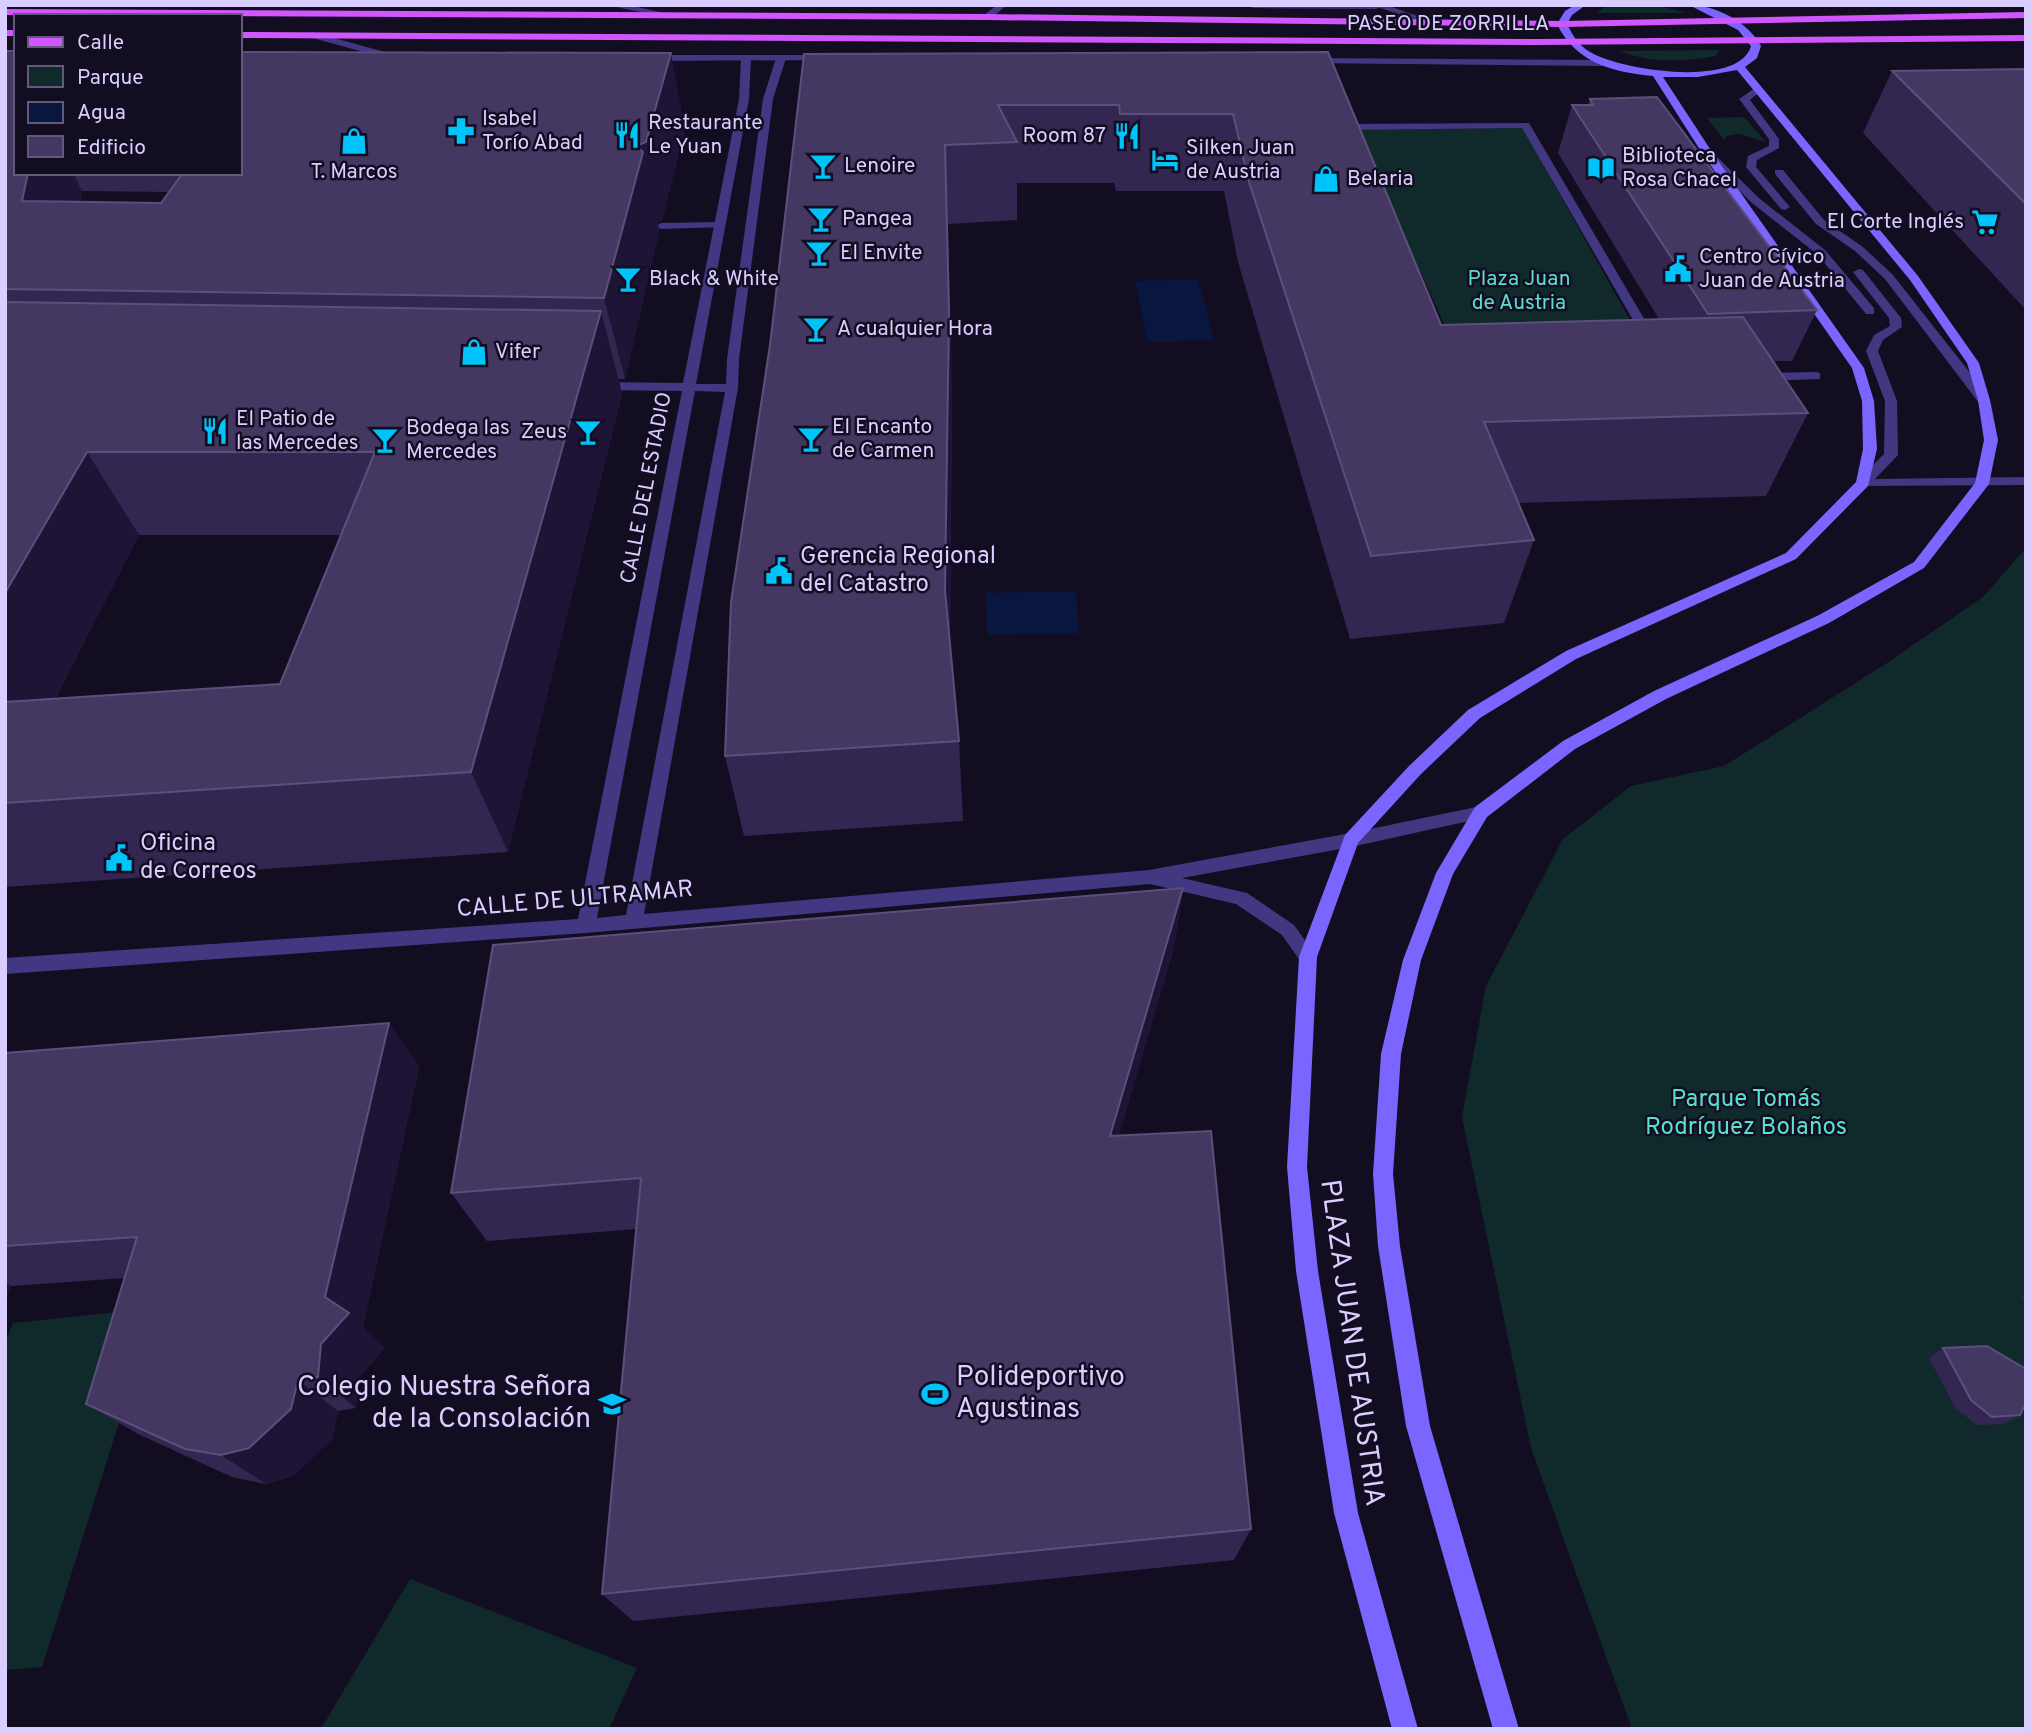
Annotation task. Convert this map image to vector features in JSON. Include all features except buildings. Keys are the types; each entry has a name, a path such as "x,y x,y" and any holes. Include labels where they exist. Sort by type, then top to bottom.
{"main road":[{"path":"1582,5 1568,13 1562,23 1563,33 1571,42 1608,63 1656,74 1696,75 1739,66 1752,55 1754,41 1746,30 1731,20 1693,5"},
{"name":"PASEO DE ZORRILLA","path":"5,12 1562,23 2026,15"},
{"name":"PASEO DE ZORRILLA","path":"242,35 1571,42 2026,38"},
{"name":"PLAZA JUAN DE AUSTRIA","path":"1506,1729 1418,1426 1389,1245 1383,1174 1391,1054 1412,960 1445,873 1481,813 1569,745 1660,695 1824,619 1919,565 1982,484 1991,440 1984,400 1973,363 1914,278 1739,66"},
{"path":"1656,74 1707,153 1858,368 1868,401 1870,449 1863,483"},
{"name":"PLAZA JUAN DE AUSTRIA","path":"1405,1729 1346,1513 1307,1271 1297,1167 1308,957 1351,840 1415,770 1474,714 1571,656 1791,556 1863,483"}],"street":[{"path":"611,5 669,15"},
{"path":"987,17 1003,5"},
{"path":"1253,5 1376,5 1430,22"},
{"path":"312,35 388,57 402,57"},
{"path":"636,58 836,58"},
{"name":"CALLE DEL ESTADIO","path":"586,926 744,99 746,58"},
{"path":"634,920 732,388 733,359 768,99 781,58"},
{"path":"1297,61 1608,63"},
{"path":"1311,61 1315,72"},
{"path":"1758,89 1744,99 1774,139 1774,148 1752,158 1751,167 1785,207"},
{"path":"1343,139 1336,121 1525,125 1654,346"},
{"path":"1707,153 1756,201 1821,252 1870,311"},
{"path":"1779,172 1821,222 1859,248 1889,277 1984,400"},
{"path":"661,226 719,225"},
{"path":"1859,272 1895,318 1896,327 1878,338 1872,351 1891,401 1891,455 1863,483"},
{"path":"1751,377 1816,376"},
{"path":"592,386 732,388"},
{"path":"1863,483 1982,484 2026,481"},
{"name":"PLAZA JUAN DE AUSTRIA","path":"1351,840 1481,813"},
{"name":"CALLE DE ULTRAMAR","path":"5,965 586,926 1149,877 1351,840"},
{"name":"CALLE DE ULTRAMAR","path":"1149,877 1241,898 1288,930 1308,957"}],"green space":[{"path":"1617,5 1659,6 1687,13 1597,13 1603,8"},
{"path":"1719,50 1716,56 1679,60 1643,58 1619,51"},
{"path":"1744,117 1766,142 1739,134 1727,136 1724,140 1707,118"},
{"name":"Plaza Juan de Austria","path":"1523,128 1658,371 1468,376 1355,129"},
{"name":"Parque Tomás Rodríguez Bolaños","path":"2024,550 2026,1729 1632,1729 1531,1448 1462,1117 1486,986 1563,839 1631,786 1724,766 1884,665 1983,597"},
{"path":"155,1308 42,1667 5,1670 5,1343 13,1323"},
{"path":"410,1579 637,1668 609,1729 321,1729"}],"water":[{"path":"1198,279 1214,340 1148,342 1135,281"},
{"path":"1076,591 1079,633 987,635 986,593"}],"place":[{"name":"Isabel Torío Abad","path":"461,131"},
{"name":"Restaurante Le Yuan","path":"627,135"},
{"name":"Room 87","path":"1127,136"},
{"name":"T. Marcos","path":"354,141"},
{"name":"Silken Juan de Austria","path":"1165,160"},
{"name":"Lenoire","path":"823,166"},
{"name":"Biblioteca Rosa Chacel","path":"1601,168"},
{"name":"Belaria","path":"1326,179"},
{"name":"Pangea","path":"821,219"},
{"name":"El Corte Inglés","path":"1985,222"},
{"name":"El Envite","path":"819,253"},
{"name":"Centro Cívico Juan de Austria","path":"1678,269"},
{"name":"Black & White","path":"628,279"},
{"name":"A cualquier Hora","path":"816,329"},
{"name":"Vifer","path":"474,352"},
{"name":"El Patio de las Mercedes","path":"215,431"},
{"name":"Zeus","path":"588,432"},
{"name":"El Encanto de Carmen","path":"811,439"},
{"name":"Bodega las Mercedes","path":"385,440"},
{"name":"Gerencia Regional del Catastro","path":"779,571"},
{"name":"Oficina de Correos","path":"119,858"},
{"name":"Polideportivo Agustinas","path":"935,1394"},
{"name":"Colegio Nuestra Señora de la Consolación","path":"612,1404"}]}
